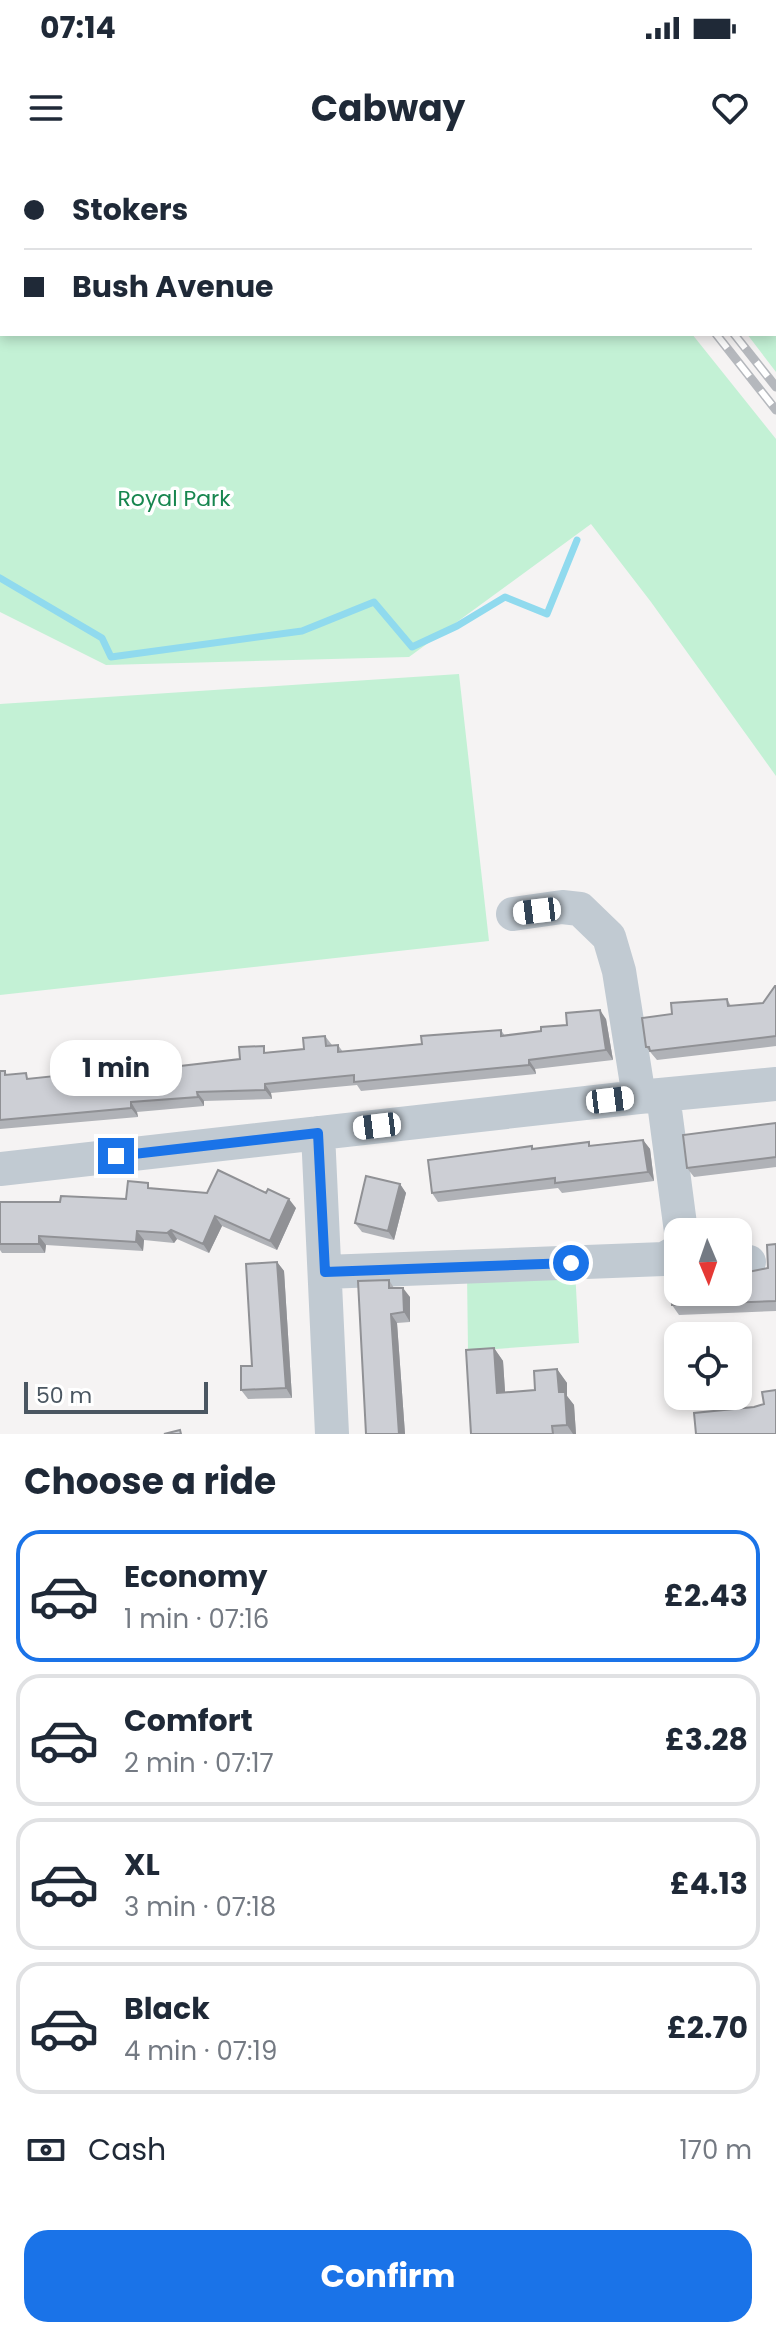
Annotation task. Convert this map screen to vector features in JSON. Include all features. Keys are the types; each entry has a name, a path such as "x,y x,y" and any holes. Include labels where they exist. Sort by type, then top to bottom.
{"street":[{"path":"513,914 562,907 580,909 609,937 651,1096 678,1218"},
{"path":"0,1169 776,1084"},
{"path":"318,1133 332,1434"},
{"path":"325,1272 664,1259"}],"green space":[{"name":"Royal Park","path":"0,336 694,336 776,439 776,776 591,524 409,657 106,665 0,612"},
{"path":"749,336 776,336 776,372"},
{"path":"459,674 489,941 0,995 0,704"},
{"path":"575,1270 579,1343 468,1351 467,1273"}],"building":[{"path":"775,986 776,1036 650,1051 646,1047 642,1018 672,1014 671,1003 727,999 728,1006 763,1003"},
{"path":"600,1010 606,1050 529,1060 529,1065 354,1082 354,1075 265,1084 265,1090 197,1092 198,1097 131,1102 131,1108 0,1120 0,1071 5,1071 5,1075 26,1073 27,1079 103,1071 103,1075 240,1059 239,1047 264,1046 264,1053 304,1049 303,1038 325,1036 326,1046 338,1045 338,1052 422,1044 421,1036 501,1030 501,1036 567,1025 566,1013"},
{"path":"776,1123 776,1157 687,1168 683,1135"},
{"path":"643,1140 648,1172 555,1183 555,1178 432,1193 428,1160 532,1146 532,1149 589,1142 589,1146"},
{"path":"218,1170 266,1193 268,1189 289,1199 270,1241 215,1216 203,1244 171,1230 167,1233 137,1231 136,1242 39,1236 39,1244 0,1244 0,1202 60,1202 61,1196 126,1199 128,1181 148,1183 148,1188 207,1193"},
{"path":"366,1176 400,1184 388,1231 355,1223"},
{"path":"776,1244 776,1301 752,1302 752,1271 768,1268 767,1245"},
{"path":"277,1262 286,1388 241,1390 241,1366 252,1366 246,1264"},
{"path":"389,1280 389,1288 403,1288 404,1312 391,1314 399,1434 366,1434 358,1281"},
{"path":"494,1348 497,1393 535,1390 534,1371 557,1369 559,1392 565,1392 567,1425 552,1426 553,1434 471,1434 466,1350"},
{"path":"776,1390 776,1434 696,1434 694,1413 752,1410 752,1407 764,1404 762,1392"}],"waterway":[{"path":"0,578 102,638 111,657 302,631 374,602 412,647 457,626 505,597 547,614 577,540"}],"railway":[{"path":"718,336 776,410"},
{"path":"736,336 776,387"}],"route":[{"path":"116,1156 318,1133 325,1272 571,1263"}]}
